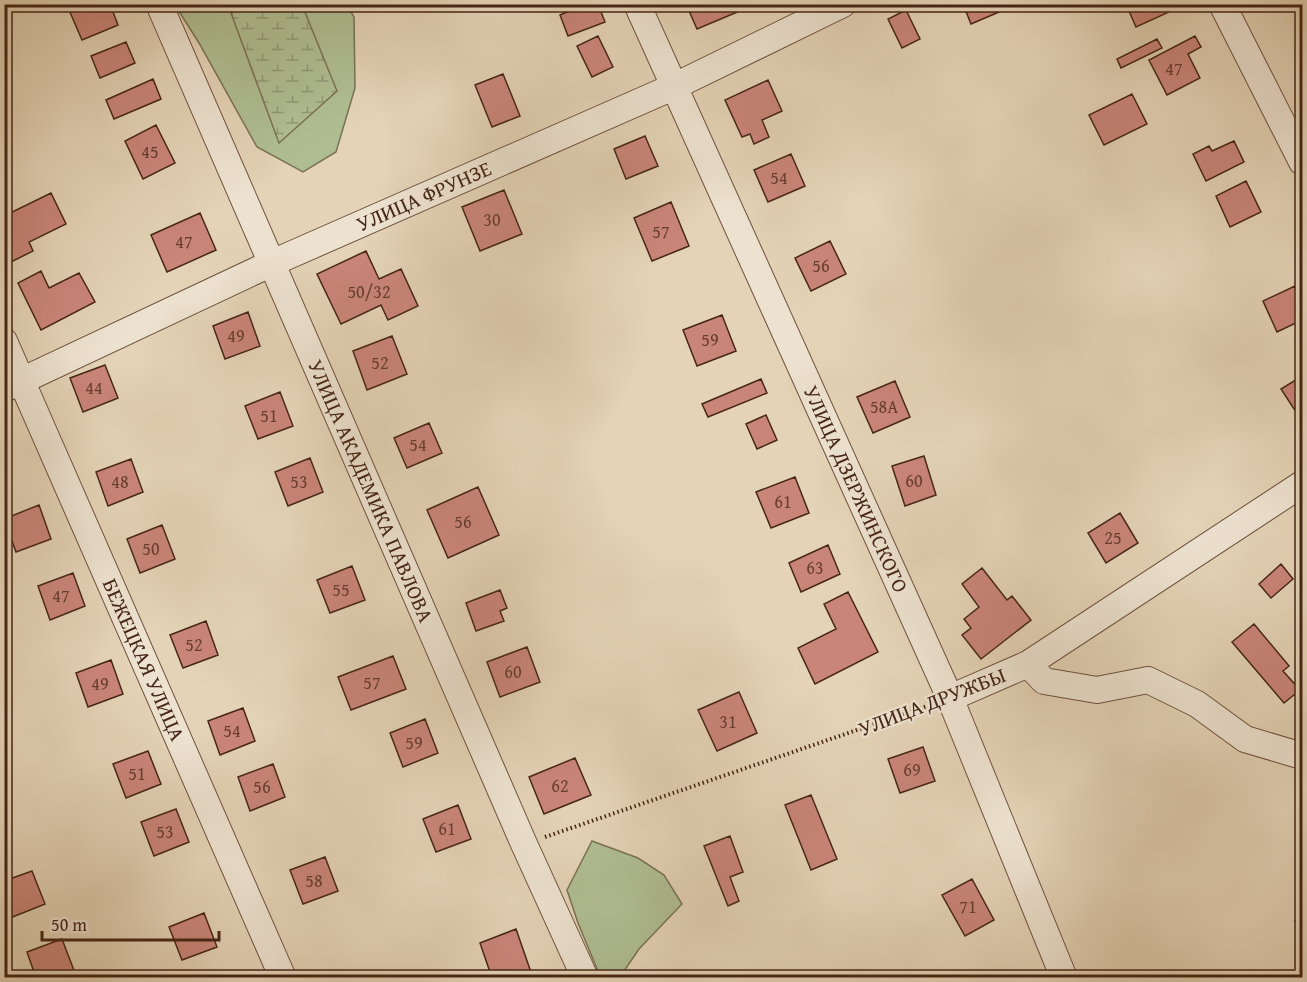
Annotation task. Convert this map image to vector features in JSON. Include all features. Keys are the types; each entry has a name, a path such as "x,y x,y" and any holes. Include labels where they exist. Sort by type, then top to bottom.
{"street":[{"name":"УЛИЦА АКАДЕМИКА ПАВЛОВА","path":"159,4 524,844 585,978"},
{"name":"УЛИЦА ДЗЕРЖИНСКОГО","path":"637,4 950,698 1064,978"},
{"name":"УЛИЦА ФРУНЗЕ","path":"13,385 272,263 673,87 843,4"},
{"path":"1222,4 1302,162"},
{"name":"БЕЖЕЦКАЯ УЛИЦА","path":"4,341 13,385 283,978"},
{"name":"УЛИЦА ДРУЖБЫ","path":"950,698 1028,664 1302,484"},
{"path":"1028,664 1044,681 1097,690 1148,681 1197,704 1245,739 1302,756"}],"path":[{"name":"УЛИЦА ДРУЖБЫ","path":"524,844 950,698"},
{"path":"1302,880 1296,921 1302,935"}],"green space":[{"path":"175,5 347,5 354,17 355,88 336,152 303,172 257,147"},
{"path":"228,5 302,5 337,91 279,143"},
{"path":"592,841 638,858 664,875 682,904 639,949 620,977 600,976 567,890"}],"building":[{"path":"83,4 110,4 118,25 82,40 69,10"},
{"path":"586,4 598,4 605,22 568,36 560,15"},
{"path":"686,4 740,4 742,10 697,29"},
{"path":"963,4 1004,4 1006,9 971,24"},
{"path":"1126,4 1165,4 1169,12 1136,27"},
{"path":"906,10 920,39 902,48 888,19"},
{"path":"598,36 613,67 592,77 577,46"},
{"path":"1195,36 1201,47 1188,54 1200,78 1167,95 1149,60"},
{"path":"1157,39 1162,48 1121,68 1117,59"},
{"path":"126,42 135,63 100,78 91,56"},
{"path":"503,74 520,116 492,127 475,85"},
{"path":"153,79 161,99 114,119 106,100"},
{"path":"768,80 782,111 762,120 769,137 754,144 750,134 742,137 725,100"},
{"path":"1132,94 1147,124 1104,145 1089,115"},
{"path":"156,125 175,163 143,179 125,141"},
{"path":"645,136 658,166 626,179 614,149"},
{"path":"1234,141 1244,162 1206,181 1193,154 1209,146 1212,151"},
{"path":"791,154 805,186 768,202 754,170"},
{"path":"1246,181 1261,212 1230,227 1216,196"},
{"path":"504,190 522,234 480,251 462,207"},
{"path":"51,193 66,224 29,242 33,251 7,264 4,259 4,216"},
{"path":"671,202 689,246 652,261 634,218"},
{"path":"200,213 216,250 167,272 151,235"},
{"path":"830,241 846,274 811,291 795,258"},
{"path":"366,251 379,279 401,269 418,306 388,320 381,305 341,324 317,274"},
{"path":"41,271 49,288 79,273 95,302 41,330 18,283"},
{"path":"1295,286 1302,303 1302,320 1277,332 1263,301"},
{"path":"248,312 260,346 225,359 213,326"},
{"path":"722,315 736,351 697,366 683,330"},
{"path":"392,336 407,374 367,390 353,351"},
{"path":"105,365 118,398 83,412 70,378"},
{"path":"1302,376 1302,408 1296,412 1281,389"},
{"path":"761,379 767,393 708,417 702,404"},
{"path":"895,381 910,417 873,433 857,397"},
{"path":"280,392 293,426 258,439 245,406"},
{"path":"766,415 777,440 757,449 746,424"},
{"path":"429,423 442,453 407,468 394,438"},
{"path":"924,456 936,495 905,506 892,466"},
{"path":"310,458 323,492 288,506 275,472"},
{"path":"131,459 143,492 108,506 96,472"},
{"path":"795,477 809,513 771,528 756,492"},
{"path":"478,487 499,535 448,558 427,510"},
{"path":"39,505 51,539 16,552 4,519"},
{"path":"1120,513 1138,543 1106,563 1088,533"},
{"path":"162,525 175,559 140,573 127,539"},
{"path":"828,545 840,574 801,592 789,563"},
{"path":"1281,564 1293,579 1271,598 1259,584"},
{"path":"352,566 365,600 330,613 317,580"},
{"path":"982,568 1007,600 1012,596 1031,620 981,659 962,635 971,628 964,619 979,607 962,584"},
{"path":"73,573 85,606 50,620 38,586"},
{"path":"500,590 507,608 500,611 504,621 476,631 466,603"},
{"path":"848,592 878,652 815,684 798,648 836,629 824,604"},
{"path":"206,621 218,655 183,668 170,635"},
{"path":"1254,624 1289,666 1283,671 1300,690 1284,703 1232,642"},
{"path":"527,647 540,682 500,697 487,662"},
{"path":"393,656 406,689 351,710 338,677"},
{"path":"111,660 123,694 88,707 76,673"},
{"path":"739,692 757,733 717,751 698,710"},
{"path":"243,708 255,741 220,755 208,721"},
{"path":"425,719 438,753 403,767 390,733"},
{"path":"923,747 935,781 900,793 888,759"},
{"path":"148,751 161,784 126,798 113,764"},
{"path":"575,758 591,795 544,814 529,777"},
{"path":"273,764 285,797 250,811 238,777"},
{"path":"811,795 837,859 811,870 785,805"},
{"path":"458,805 471,839 436,852 423,819"},
{"path":"176,809 189,842 154,856 141,822"},
{"path":"730,836 743,872 730,877 739,901 728,906 704,846"},
{"path":"325,857 338,891 303,904 290,870"},
{"path":"32,871 45,904 10,918 4,903 4,881"},
{"path":"972,879 994,920 965,936 942,895"},
{"path":"204,913 217,947 182,960 169,927"},
{"path":"516,929 533,978 492,978 480,943"},
{"path":"62,939 75,973 63,978 36,978 27,952"}]}
